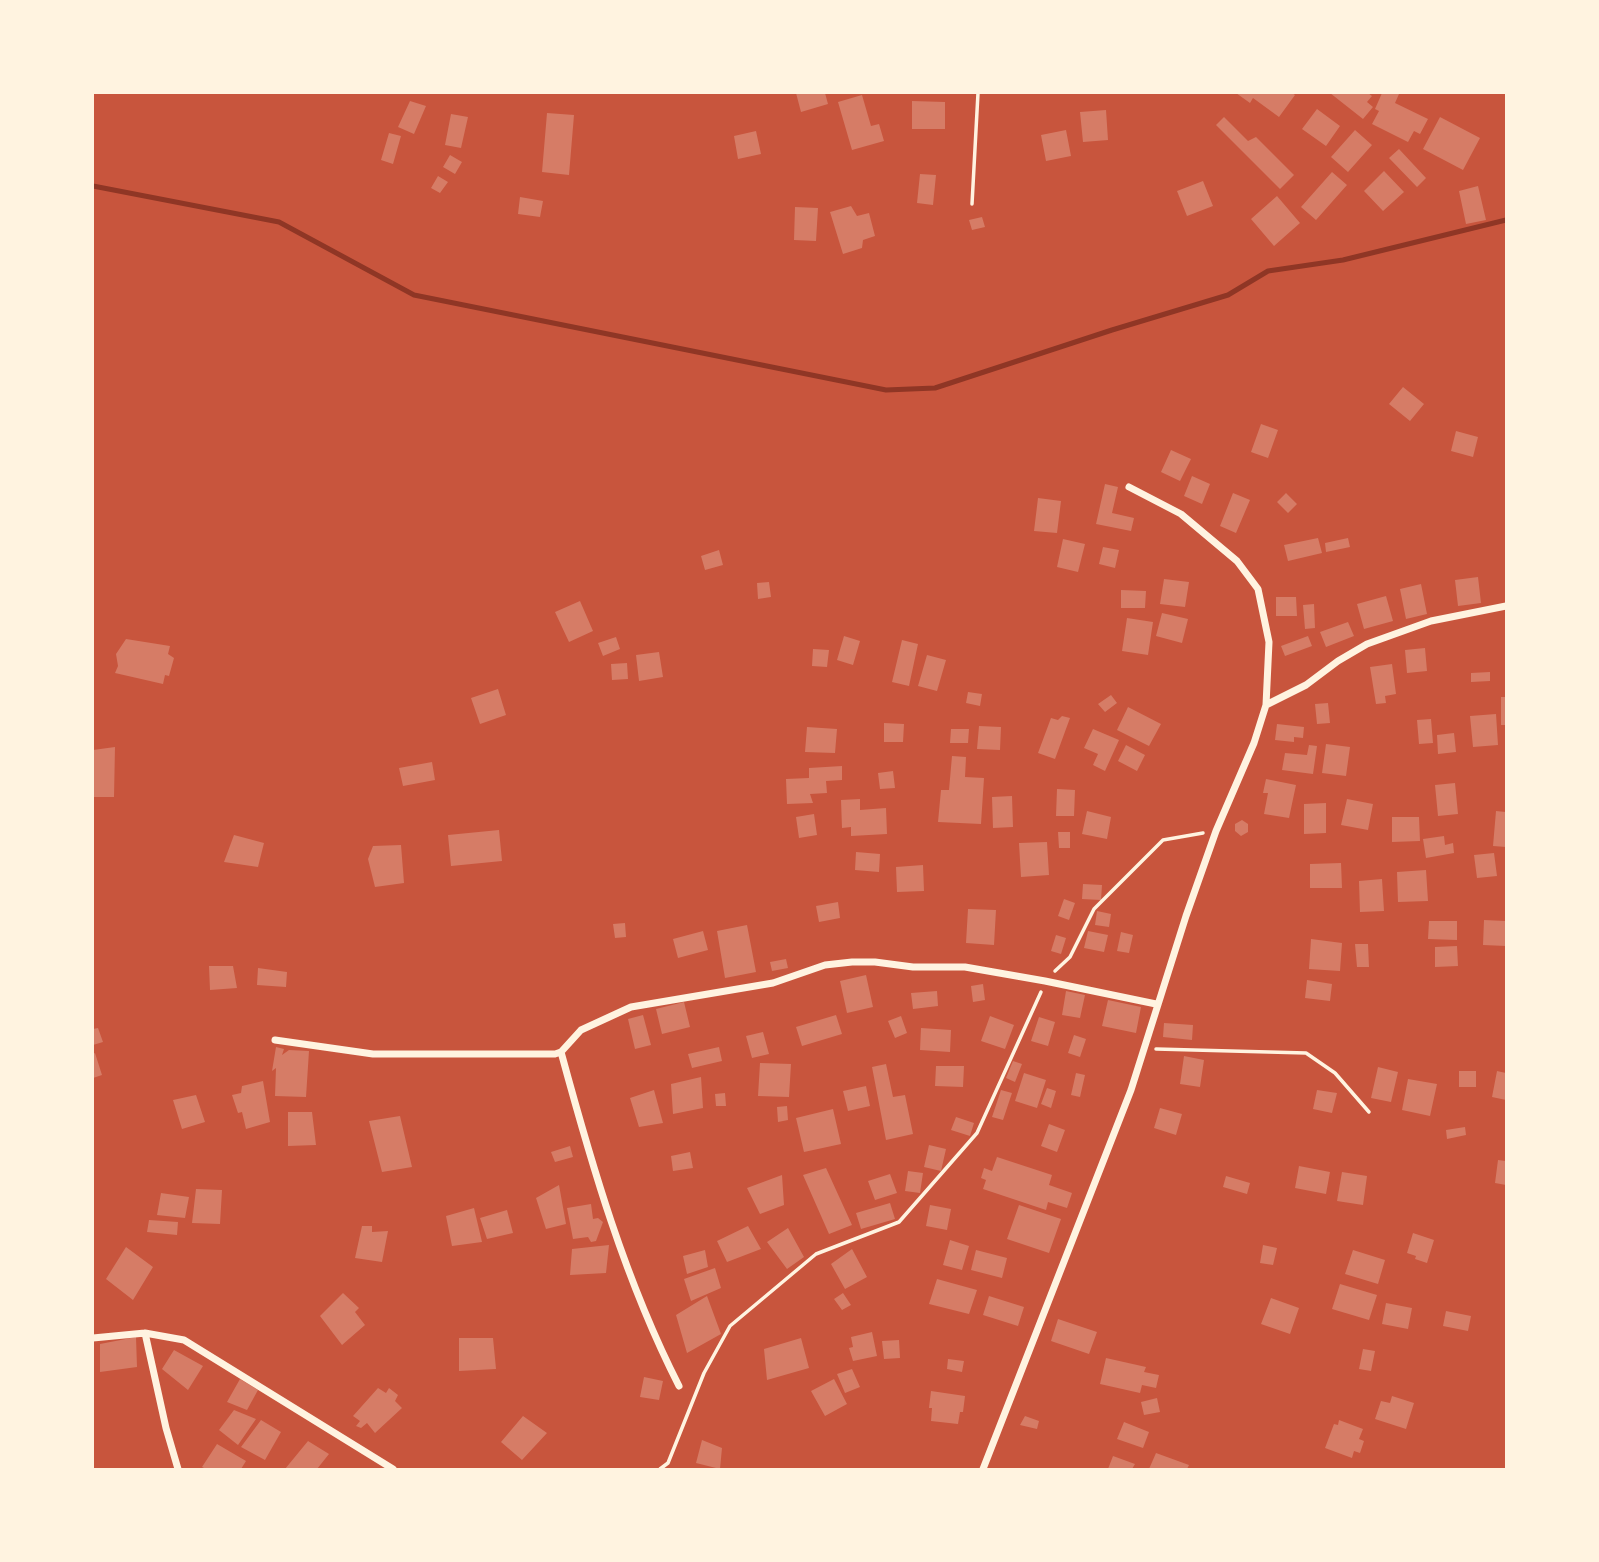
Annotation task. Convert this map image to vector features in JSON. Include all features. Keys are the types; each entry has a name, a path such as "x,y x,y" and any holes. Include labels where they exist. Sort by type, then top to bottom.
{"street":[{"path":"983,1469 1131,1090 1156,1004 1216,831 1254,743 1266,705 1269,642 1258,589 1237,561 1181,514 1129,487"},
{"path":"1266,705 1307,685 1367,643 1431,621 1506,607"},
{"path":"275,1040 373,1054 547,1055 561,1052 581,1030 631,1007 773,983 825,965 863,962 913,967 950,966 1045,981 1156,1004"},
{"path":"561,1052 600,1190 652,1333 679,1386"},
{"path":"93,1338 145,1333 184,1340 393,1469"},
{"path":"145,1333 178,1469"}],"path":[{"path":"972,204 978,93"},
{"path":"660,1469 668,1463 705,1373 730,1326 816,1254 899,1222 977,1133 1045,981 1070,957 1094,909 1163,839 1216,831"},
{"path":"1144,1049 1306,1053 1335,1073 1369,1112"}],"building":[{"path":"796,93 825,93 828,104 801,112"},
{"path":"1236,93 1295,95 1279,117 1253,98 1250,103"},
{"path":"1330,93 1368,93 1372,96 1367,102 1373,107 1363,119"},
{"path":"1382,93 1399,94 1395,103 1428,119 1420,134 1414,131 1408,142 1372,124 1379,111 1375,109"},
{"path":"862,95 871,126 879,124 884,141 852,150 838,102"},
{"path":"410,101 426,106 414,134 398,127"},
{"path":"912,101 945,102 945,129 912,129"},
{"path":"1317,109 1340,126 1326,146 1302,129"},
{"path":"1106,110 1108,140 1083,142 1080,112"},
{"path":"547,113 574,115 569,175 542,172"},
{"path":"451,114 468,117 461,148 445,145"},
{"path":"1224,117 1248,141 1256,137 1294,175 1280,189 1216,125"},
{"path":"1440,117 1480,138 1463,170 1423,149"},
{"path":"1066,130 1071,156 1046,161 1041,135"},
{"path":"1355,130 1372,145 1348,172 1331,157"},
{"path":"756,131 761,154 738,159 734,136"},
{"path":"389,133 401,136 393,164 381,160"},
{"path":"1399,149 1426,178 1417,187 1389,158"},
{"path":"450,155 462,162 455,174 443,167"},
{"path":"1384,171 1404,192 1383,211 1364,191"},
{"path":"1332,172 1347,185 1316,220 1301,207"},
{"path":"920,174 936,175 933,205 917,203"},
{"path":"438,176 448,182 440,193 431,188"},
{"path":"1203,181 1213,206 1187,216 1177,191"},
{"path":"1478,186 1486,220 1466,224 1459,191"},
{"path":"1277,196 1300,223 1274,246 1251,219"},
{"path":"520,197 543,201 540,217 518,214"},
{"path":"851,206 857,216 869,213 875,236 863,240 862,248 843,254 830,212"},
{"path":"795,207 818,208 816,241 794,240"},
{"path":"982,217 985,227 972,230 969,220"},
{"path":"1403,387 1424,404 1410,421 1389,404"},
{"path":"1261,424 1278,430 1268,458 1251,452"},
{"path":"1456,431 1478,437 1473,457 1451,451"},
{"path":"1171,450 1191,459 1180,481 1161,472"},
{"path":"1192,476 1210,484 1202,504 1184,496"},
{"path":"1105,484 1118,487 1112,513 1134,518 1131,531 1096,524"},
{"path":"1233,493 1250,500 1236,533 1220,526"},
{"path":"1286,493 1297,504 1288,513 1277,502"},
{"path":"1038,498 1061,501 1057,533 1034,531"},
{"path":"1318,538 1322,553 1288,561 1284,545"},
{"path":"1348,538 1350,547 1326,552 1325,543"},
{"path":"1063,539 1085,544 1078,572 1057,567"},
{"path":"1103,547 1119,550 1115,568 1099,564"},
{"path":"719,550 723,565 705,570 701,556"},
{"path":"1478,577 1481,603 1458,606 1455,580"},
{"path":"1164,579 1189,582 1185,607 1160,604"},
{"path":"769,582 771,597 758,599 757,583"},
{"path":"1421,584 1427,614 1406,619 1400,589"},
{"path":"1121,590 1146,591 1145,608 1121,608"},
{"path":"1386,596 1393,621 1364,629 1357,604"},
{"path":"1276,597 1296,597 1297,616 1276,616"},
{"path":"580,601 593,631 569,642 555,612"},
{"path":"1314,604 1315,628 1305,629 1303,605"},
{"path":"1162,613 1188,619 1182,643 1156,636"},
{"path":"1127,618 1153,622 1148,655 1122,651"},
{"path":"1348,622 1354,636 1326,647 1320,632"},
{"path":"844,636 860,641 853,665 837,660"},
{"path":"1308,636 1312,646 1285,656 1281,646"},
{"path":"616,637 620,649 603,656 598,643"},
{"path":"126,639 170,646 168,654 174,658 169,676 165,675 163,684 115,673 118,666 116,654"},
{"path":"902,640 918,644 909,686 892,682"},
{"path":"1425,648 1427,671 1407,673 1405,650"},
{"path":"813,649 829,650 827,667 812,666"},
{"path":"659,652 663,677 639,681 636,655"},
{"path":"927,655 946,660 937,691 918,686"},
{"path":"627,663 628,679 612,680 611,664"},
{"path":"1392,664 1396,694 1385,696 1386,703 1376,704 1370,667"},
{"path":"1490,672 1490,681 1471,682 1471,673"},
{"path":"498,689 506,715 480,724 471,698"},
{"path":"968,692 982,694 980,706 966,703"},
{"path":"1111,695 1117,703 1105,712 1098,704"},
{"path":"1501,697 1506,697 1506,725 1501,725"},
{"path":"1328,703 1330,723 1317,724 1315,704"},
{"path":"1128,707 1161,724 1149,746 1117,730"},
{"path":"1496,714 1498,745 1473,747 1470,716"},
{"path":"1062,716 1070,718 1055,759 1038,753 1051,718 1058,720"},
{"path":"1431,719 1433,743 1419,744 1417,720"},
{"path":"884,723 904,724 903,742 884,742"},
{"path":"1277,724 1304,727 1303,738 1294,737 1294,742 1275,740"},
{"path":"979,726 1001,727 1000,750 977,749"},
{"path":"807,727 837,729 835,753 805,752"},
{"path":"951,729 969,729 968,743 950,743"},
{"path":"1093,729 1119,740 1105,771 1093,765 1098,754 1084,748"},
{"path":"1454,733 1456,752 1438,754 1437,735"},
{"path":"1326,744 1350,747 1346,776 1322,773"},
{"path":"1126,745 1145,755 1137,771 1118,761"},
{"path":"1309,745 1317,746 1313,774 1282,770 1285,753 1307,755"},
{"path":"115,747 114,797 93,797 93,750"},
{"path":"952,756 966,757 965,777 984,778 981,824 938,822 941,790 949,790"},
{"path":"432,762 435,780 403,786 399,768"},
{"path":"842,766 842,780 826,781 827,793 810,794 813,803 787,804 786,779 809,778 809,768"},
{"path":"893,771 895,788 880,789 878,773"},
{"path":"1266,779 1296,785 1289,818 1264,814 1268,793 1263,793"},
{"path":"1455,783 1458,814 1438,816 1435,785"},
{"path":"1057,789 1075,790 1074,816 1056,816"},
{"path":"1012,796 1013,827 993,828 992,797"},
{"path":"860,799 860,810 886,808 887,834 851,836 851,827 842,828 841,800"},
{"path":"1347,799 1373,804 1368,830 1341,825"},
{"path":"1326,803 1326,833 1304,834 1304,804"},
{"path":"1087,811 1111,817 1107,839 1082,834"},
{"path":"1496,811 1506,812 1506,847 1493,846"},
{"path":"814,814 817,835 799,838 796,817"},
{"path":"1392,817 1419,817 1420,841 1392,842"},
{"path":"1242,820 1248,824 1248,832 1241,836 1235,831 1235,824"},
{"path":"499,830 502,861 451,866 448,835"},
{"path":"1058,832 1070,832 1070,848 1059,848"},
{"path":"234,835 264,843 258,867 224,862"},
{"path":"1444,836 1445,845 1453,843 1454,853 1426,858 1423,839"},
{"path":"1047,842 1049,875 1021,877 1019,843"},
{"path":"401,845 404,883 375,887 368,859 373,846"},
{"path":"856,852 880,854 879,872 855,870"},
{"path":"1494,853 1497,876 1477,878 1474,855"},
{"path":"1341,863 1342,888 1310,888 1310,864"},
{"path":"923,865 924,891 897,892 896,867"},
{"path":"1426,870 1428,901 1398,902 1397,872"},
{"path":"1382,879 1384,911 1360,912 1359,881"},
{"path":"1083,884 1102,885 1101,900 1082,899"},
{"path":"1064,899 1075,903 1069,920 1058,916"},
{"path":"838,902 840,918 819,922 816,906"},
{"path":"968,909 996,910 994,945 966,943"},
{"path":"1097,911 1111,914 1109,927 1095,925"},
{"path":"1484,920 1506,921 1506,946 1483,945"},
{"path":"1429,921 1457,921 1457,940 1428,939"},
{"path":"625,923 626,937 615,938 613,924"},
{"path":"747,925 756,972 725,978 717,931"},
{"path":"703,931 708,950 678,958 673,939"},
{"path":"1088,931 1108,935 1104,952 1084,948"},
{"path":"1121,932 1133,935 1129,953 1117,951"},
{"path":"1056,935 1066,938 1061,954 1051,951"},
{"path":"1311,939 1342,943 1340,971 1309,969"},
{"path":"1355,944 1368,944 1369,967 1357,967"},
{"path":"1457,946 1458,966 1435,967 1435,947"},
{"path":"786,959 788,968 772,971 770,962"},
{"path":"209,966 233,966 237,988 210,990"},
{"path":"258,968 287,972 286,987 257,985"},
{"path":"866,975 873,1007 847,1013 840,981"},
{"path":"1307,980 1332,984 1330,1001 1305,998"},
{"path":"983,984 985,1000 973,1002 971,986"},
{"path":"937,991 938,1006 913,1009 911,993"},
{"path":"1066,991 1085,995 1080,1018 1062,1015"},
{"path":"1108,1000 1141,1007 1136,1033 1102,1026"},
{"path":"684,1002 690,1027 662,1034 656,1009"},
{"path":"643,1015 651,1045 635,1049 628,1019"},
{"path":"836,1015 842,1034 802,1046 796,1027"},
{"path":"901,1016 907,1033 895,1038 888,1021"},
{"path":"990,1016 1014,1025 1005,1049 981,1041"},
{"path":"1039,1017 1055,1022 1048,1046 1031,1041"},
{"path":"1164,1023 1193,1025 1192,1040 1163,1037"},
{"path":"98,1028 103,1042 93,1045 93,1029"},
{"path":"921,1028 951,1030 950,1052 920,1050"},
{"path":"763,1032 769,1054 752,1058 746,1036"},
{"path":"1074,1035 1086,1039 1080,1057 1068,1053"},
{"path":"276,1047 284,1049 282,1055 289,1050 309,1051 306,1097 275,1096 276,1068 272,1071"},
{"path":"719,1047 722,1061 692,1068 688,1054"},
{"path":"95,1053 102,1075 93,1078 93,1054"},
{"path":"1184,1056 1204,1060 1200,1087 1180,1084"},
{"path":"1013,1061 1022,1064 1015,1082 1006,1078"},
{"path":"760,1063 791,1064 789,1097 758,1096"},
{"path":"886,1064 893,1097 905,1095 913,1134 886,1140 872,1067"},
{"path":"936,1066 964,1066 963,1087 935,1086"},
{"path":"1378,1067 1398,1072 1391,1102 1371,1098"},
{"path":"1459,1071 1476,1071 1476,1087 1459,1087"},
{"path":"1497,1071 1506,1073 1506,1100 1492,1097"},
{"path":"1024,1073 1046,1080 1037,1108 1015,1101"},
{"path":"1076,1073 1085,1075 1080,1097 1071,1095"},
{"path":"701,1077 703,1108 673,1114 671,1084"},
{"path":"1408,1079 1437,1084 1430,1116 1402,1110"},
{"path":"263,1081 270,1122 246,1129 242,1112 238,1113 232,1095 241,1093 242,1086"},
{"path":"866,1086 870,1106 848,1111 843,1091"},
{"path":"1047,1088 1056,1091 1051,1108 1041,1104"},
{"path":"654,1090 663,1123 639,1127 630,1098"},
{"path":"1001,1090 1012,1093 1003,1120 992,1117"},
{"path":"1317,1090 1337,1093 1332,1113 1313,1109"},
{"path":"725,1093 726,1106 716,1106 715,1094"},
{"path":"196,1095 205,1122 182,1129 173,1100"},
{"path":"787,1106 788,1120 778,1122 777,1107"},
{"path":"1160,1108 1182,1114 1176,1135 1154,1128"},
{"path":"833,1109 841,1144 804,1152 796,1118"},
{"path":"288,1112 312,1112 316,1145 288,1146"},
{"path":"400,1116 412,1167 382,1172 369,1121"},
{"path":"956,1117 974,1123 970,1136 951,1130"},
{"path":"1049,1124 1065,1130 1057,1152 1041,1146"},
{"path":"1465,1127 1466,1135 1447,1139 1446,1130"},
{"path":"929,1145 946,1149 941,1171 924,1167"},
{"path":"570,1146 573,1157 555,1162 551,1152"},
{"path":"690,1152 693,1168 673,1171 671,1156"},
{"path":"997,1157 1052,1175 1049,1185 1072,1193 1067,1208 1048,1202 1046,1210 983,1189 986,1180 981,1178 984,1168 992,1171"},
{"path":"1498,1160 1506,1161 1506,1185 1495,1183"},
{"path":"1299,1166 1330,1172 1326,1194 1295,1188"},
{"path":"826,1168 852,1225 829,1234 803,1175"},
{"path":"908,1171 923,1173 920,1193 905,1191"},
{"path":"1342,1172 1367,1176 1363,1205 1337,1201"},
{"path":"890,1174 897,1193 875,1200 868,1181"},
{"path":"782,1175 784,1205 760,1214 747,1188"},
{"path":"1226,1176 1250,1183 1247,1194 1223,1187"},
{"path":"559,1185 566,1224 546,1229 536,1198"},
{"path":"196,1189 222,1190 220,1224 192,1223"},
{"path":"161,1193 189,1197 185,1218 157,1215"},
{"path":"890,1203 895,1219 861,1229 856,1213"},
{"path":"591,1204 593,1219 598,1218 603,1222 596,1241 591,1242 588,1237 573,1239 567,1208"},
{"path":"930,1205 951,1209 947,1230 926,1226"},
{"path":"1019,1205 1061,1219 1049,1253 1007,1239"},
{"path":"474,1208 482,1242 452,1246 446,1216"},
{"path":"507,1210 513,1233 487,1239 480,1218"},
{"path":"149,1220 178,1222 177,1235 147,1232"},
{"path":"362,1226 372,1226 372,1232 388,1231 382,1262 355,1258"},
{"path":"748,1226 761,1249 727,1262 717,1241"},
{"path":"788,1228 804,1257 787,1269 767,1242"},
{"path":"1413,1233 1434,1240 1427,1263 1407,1253"},
{"path":"950,1240 969,1246 962,1270 943,1265"},
{"path":"609,1245 606,1273 570,1275 572,1249"},
{"path":"1263,1245 1277,1248 1273,1265 1260,1263"},
{"path":"126,1247 153,1267 133,1300 106,1279"},
{"path":"852,1249 867,1277 845,1289 831,1264"},
{"path":"705,1250 708,1267 687,1274 683,1256"},
{"path":"976,1250 1007,1258 1002,1278 971,1270"},
{"path":"1353,1250 1385,1260 1378,1284 1345,1274"},
{"path":"715,1268 721,1288 691,1301 684,1279"},
{"path":"937,1279 977,1290 969,1314 929,1304"},
{"path":"1340,1284 1377,1295 1369,1320 1332,1309"},
{"path":"343,1293 359,1308 355,1312 365,1325 342,1345 320,1316"},
{"path":"843,1293 851,1305 842,1310 834,1299"},
{"path":"707,1296 721,1334 687,1353 676,1315"},
{"path":"989,1296 1024,1307 1018,1326 983,1315"},
{"path":"1271,1298 1299,1308 1290,1334 1261,1324"},
{"path":"1386,1303 1412,1308 1408,1329 1382,1324"},
{"path":"1446,1311 1471,1316 1468,1331 1443,1326"},
{"path":"1058,1319 1097,1332 1089,1354 1051,1341"},
{"path":"872,1332 877,1356 853,1361 849,1348 853,1347 851,1337"},
{"path":"136,1337 137,1367 100,1372 100,1344"},
{"path":"459,1338 493,1338 496,1369 459,1371"},
{"path":"801,1338 809,1368 767,1380 764,1349"},
{"path":"899,1340 900,1358 884,1359 882,1341"},
{"path":"1363,1349 1375,1351 1371,1371 1359,1369"},
{"path":"174,1350 203,1366 188,1390 162,1369"},
{"path":"1106,1358 1146,1367 1144,1372 1159,1375 1156,1388 1142,1385 1140,1393 1100,1384"},
{"path":"948,1359 964,1361 962,1372 947,1369"},
{"path":"852,1369 860,1387 845,1393 837,1374"},
{"path":"644,1377 663,1381 659,1400 640,1397"},
{"path":"240,1379 258,1390 247,1410 227,1402"},
{"path":"834,1379 847,1404 825,1416 811,1391"},
{"path":"378,1388 386,1393 389,1388 398,1395 395,1401 402,1408 375,1433 367,1423 361,1428 356,1426 360,1421 353,1416"},
{"path":"931,1391 965,1396 958,1424 931,1421"},
{"path":"1392,1396 1414,1403 1406,1429 1375,1419 1381,1401 1390,1403"},
{"path":"1157,1398 1160,1412 1144,1415 1141,1402"},
{"path":"234,1410 256,1419 238,1445 219,1430"},
{"path":"523,1416 547,1433 522,1460 501,1442"},
{"path":"1025,1416 1039,1421 1037,1429 1020,1425"},
{"path":"261,1420 281,1432 265,1460 241,1447"},
{"path":"1339,1420 1363,1429 1359,1439 1364,1441 1360,1453 1354,1451 1352,1458 1325,1448 1334,1424 1338,1425"},
{"path":"1124,1422 1149,1432 1143,1448 1117,1439"},
{"path":"702,1440 722,1448 720,1469 696,1463"},
{"path":"308,1441 329,1454 317,1469 285,1469"},
{"path":"217,1444 246,1461 241,1469 202,1467"},
{"path":"1156,1453 1189,1465 1187,1469 1149,1469"},
{"path":"1113,1456 1135,1464 1132,1469 1108,1469"}],"waterway":[{"path":"93,186 279,222 414,295 886,390 935,388 1228,295 1268,271 1343,260 1506,220"}]}
